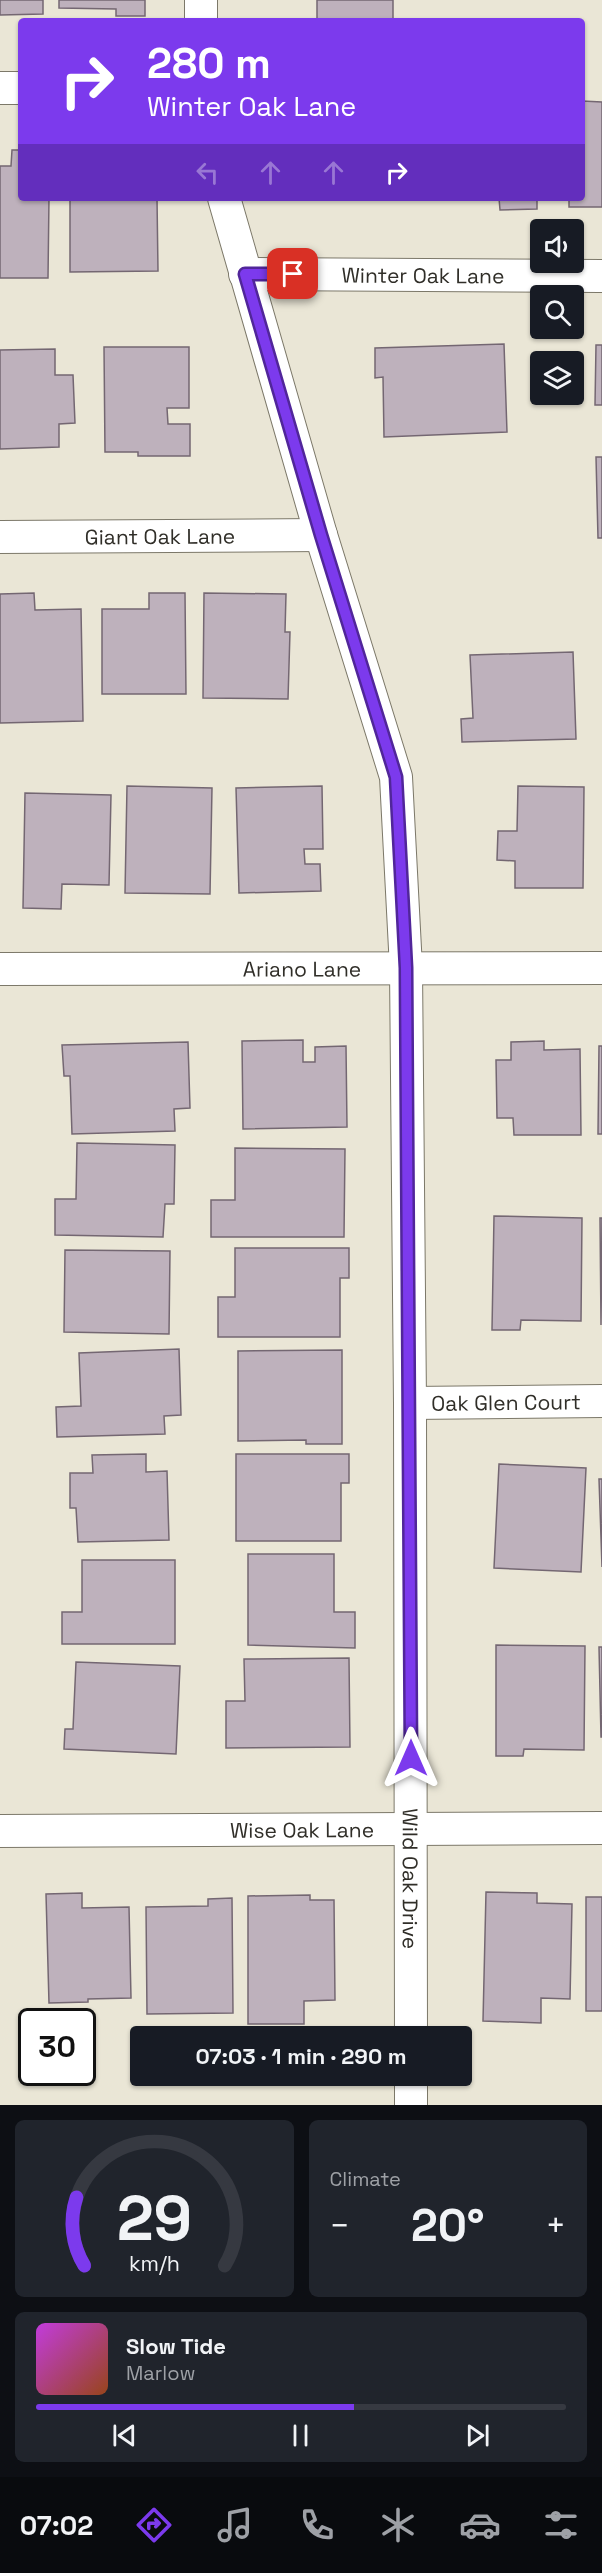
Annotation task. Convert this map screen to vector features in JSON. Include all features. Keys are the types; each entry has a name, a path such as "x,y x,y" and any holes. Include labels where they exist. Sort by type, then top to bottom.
{"street":[{"path":"201,0 201,18"},
{"path":"0,88 18,88"},
{"name":"Wild Oak Drive","path":"225,201 321,535 396,777 406,968 410,1403 411,2026"},
{"name":"Winter Oak Lane","path":"245,274 602,276"},
{"name":"Giant Oak Lane","path":"0,537 321,535"},
{"name":"Ariano Lane","path":"0,969 602,968"},
{"name":"Oak Glen Court","path":"410,1403 602,1401"},
{"name":"Wise Oak Lane","path":"0,1831 602,1828"},
{"path":"411,2086 411,2105"}],"building":[{"path":"0,0 43,0 43,14 0,15"},
{"path":"59,0 145,0 145,16 116,16 116,9 59,8"},
{"path":"317,0 393,0 393,18 317,18"},
{"path":"585,101 602,102 602,207 569,207 569,201 585,201"},
{"path":"12,150 18,150 18,201 49,201 48,278 0,278 0,166 11,166"},
{"path":"70,201 157,201 158,271 70,272"},
{"path":"499,201 537,201 537,209 500,210"},
{"path":"504,344 507,432 384,437 383,377 375,378 375,348"},
{"path":"596,345 602,345 602,405 595,405"},
{"path":"104,347 189,347 189,408 167,408 168,424 190,424 190,456 138,456 138,452 105,452"},
{"path":"55,349 55,375 73,375 75,423 59,424 59,447 0,449 0,350"},
{"path":"596,457 602,457 602,538 598,538"},
{"path":"34,593 35,610 81,609 83,721 0,723 0,594"},
{"path":"149,593 185,593 186,694 102,694 102,609 149,609"},
{"path":"204,593 286,594 285,632 290,632 288,699 203,698"},
{"path":"573,652 576,739 462,742 461,719 473,718 470,655"},
{"path":"127,786 212,788 210,894 125,893"},
{"path":"322,786 323,849 304,849 305,864 320,864 321,891 239,893 236,788"},
{"path":"518,786 584,787 583,888 515,888 515,861 497,860 498,831 517,831"},
{"path":"25,793 111,795 109,885 62,884 61,909 23,908"},
{"path":"303,1040 303,1062 315,1062 315,1047 346,1046 347,1127 243,1129 242,1041"},
{"path":"544,1041 544,1050 580,1049 581,1135 514,1135 513,1118 497,1118 496,1060 511,1060 511,1042"},
{"path":"188,1042 190,1108 174,1109 175,1131 72,1134 70,1076 64,1076 62,1045"},
{"path":"599,1046 602,1046 602,1134 598,1134"},
{"path":"77,1143 175,1145 174,1204 165,1204 163,1237 55,1235 55,1199 76,1199"},
{"path":"235,1148 345,1149 344,1237 211,1237 211,1200 235,1200"},
{"path":"494,1216 582,1218 581,1321 521,1320 520,1330 492,1330"},
{"path":"600,1218 602,1218 601,1325"},
{"path":"235,1248 349,1248 349,1278 340,1278 340,1337 218,1337 218,1297 235,1297"},
{"path":"65,1250 170,1251 169,1334 64,1332"},
{"path":"179,1349 181,1415 164,1416 165,1434 57,1437 56,1407 81,1406 79,1353"},
{"path":"342,1350 342,1444 306,1444 306,1440 238,1441 238,1351"},
{"path":"146,1454 146,1472 167,1471 169,1540 78,1542 76,1508 70,1508 70,1473 93,1473 92,1455"},
{"path":"236,1454 349,1454 349,1483 341,1483 341,1541 236,1541"},
{"path":"499,1464 586,1468 581,1572 494,1568"},
{"path":"599,1479 602,1479 602,1567"},
{"path":"248,1554 334,1554 334,1612 355,1612 355,1648 248,1645"},
{"path":"82,1560 175,1560 175,1644 62,1644 62,1612 82,1612"},
{"path":"496,1645 585,1646 584,1750 524,1749 523,1756 496,1756"},
{"path":"599,1647 602,1647 602,1737 601,1737"},
{"path":"349,1658 350,1747 226,1748 226,1701 245,1701 244,1659"},
{"path":"76,1662 180,1666 176,1754 64,1749 65,1729 73,1729"},
{"path":"486,1892 537,1893 537,1903 572,1904 570,1999 541,1998 541,2023 483,2021"},
{"path":"82,1893 82,1908 129,1907 131,1998 49,2003 46,1894"},
{"path":"310,1895 310,1900 334,1900 335,2000 304,2001 304,2024 248,2024 248,1896"},
{"path":"586,1897 602,1897 602,2011 586,2011"},
{"path":"232,1898 233,2013 147,2014 146,1907 208,1906 208,1899"}],"route":[{"path":"293,274 245,274 321,535 396,777 406,968 411,1758"}]}
